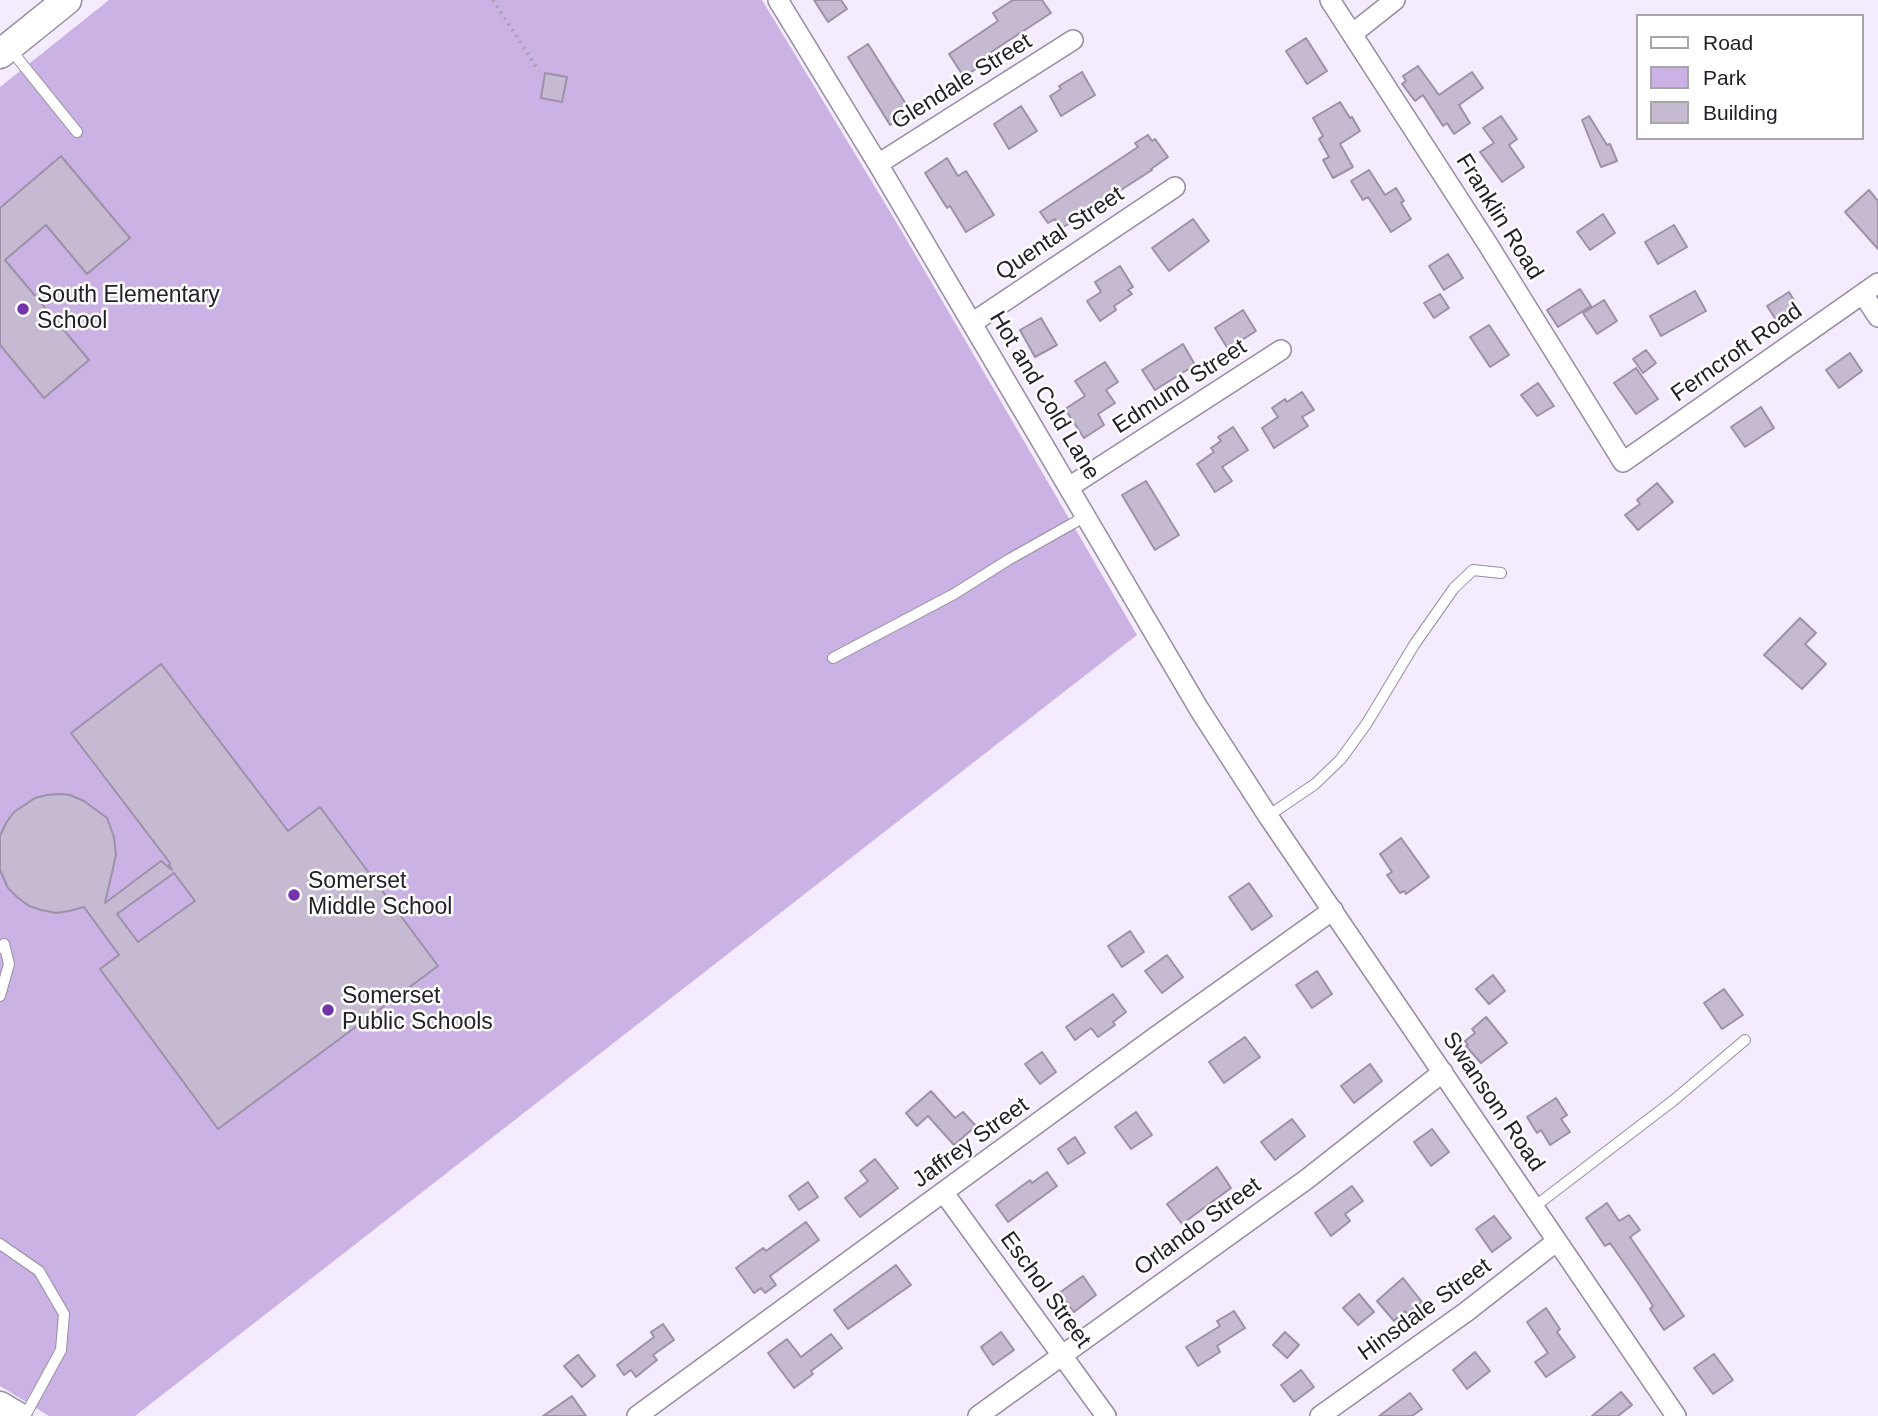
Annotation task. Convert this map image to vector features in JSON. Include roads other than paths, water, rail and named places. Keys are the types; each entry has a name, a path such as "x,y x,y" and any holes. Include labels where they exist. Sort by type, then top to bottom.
{"main road":[{"path":"4,50 60,2"},
{"path":"0,1406 17,1416"}],"street":[{"name":"Hot and Cold Lane","path":"778,0 878,164 1199,709 1268,816"},
{"name":"Franklin Road","path":"1330,0 1487,243 1623,461"},
{"path":"1352,34 1395,0"},
{"name":"Glendale Street","path":"878,164 1073,40"},
{"name":"Quental Street","path":"972,323 1175,187"},
{"path":"1870,288 1878,317"},
{"name":"Ferncroft Road","path":"1623,461 1870,288"},
{"name":"Edmund Street","path":"1069,487 1281,350"},
{"name":"Swansom Road","path":"1268,816 1676,1416"},
{"name":"Jaffrey Street","path":"637,1416 1333,910"},
{"name":"Orlando Street","path":"978,1416 1307,1179 1443,1072"},
{"name":"Eschol Street","path":"944,1193 1106,1416"},
{"name":"Hinsdale Street","path":"1320,1416 1466,1312 1557,1241"}],"lane":[{"path":"4,50 78,132"},
{"path":"833,658 954,594 1086,516"},
{"path":"1268,816 1315,784 1341,759 1367,723 1413,645 1454,588 1473,569 1501,573"},
{"path":"0,996 9,964 1,943"},
{"path":"1534,1207 1674,1100 1745,1040"},
{"path":"0,1244 38,1271 64,1314 61,1350 25,1416"}],"place":[{"name":"South Elementary School","path":"23,309"},
{"name":"Somerset Middle School","path":"294,895"},
{"name":"Somerset Public Schools","path":"328,1010"}]}
